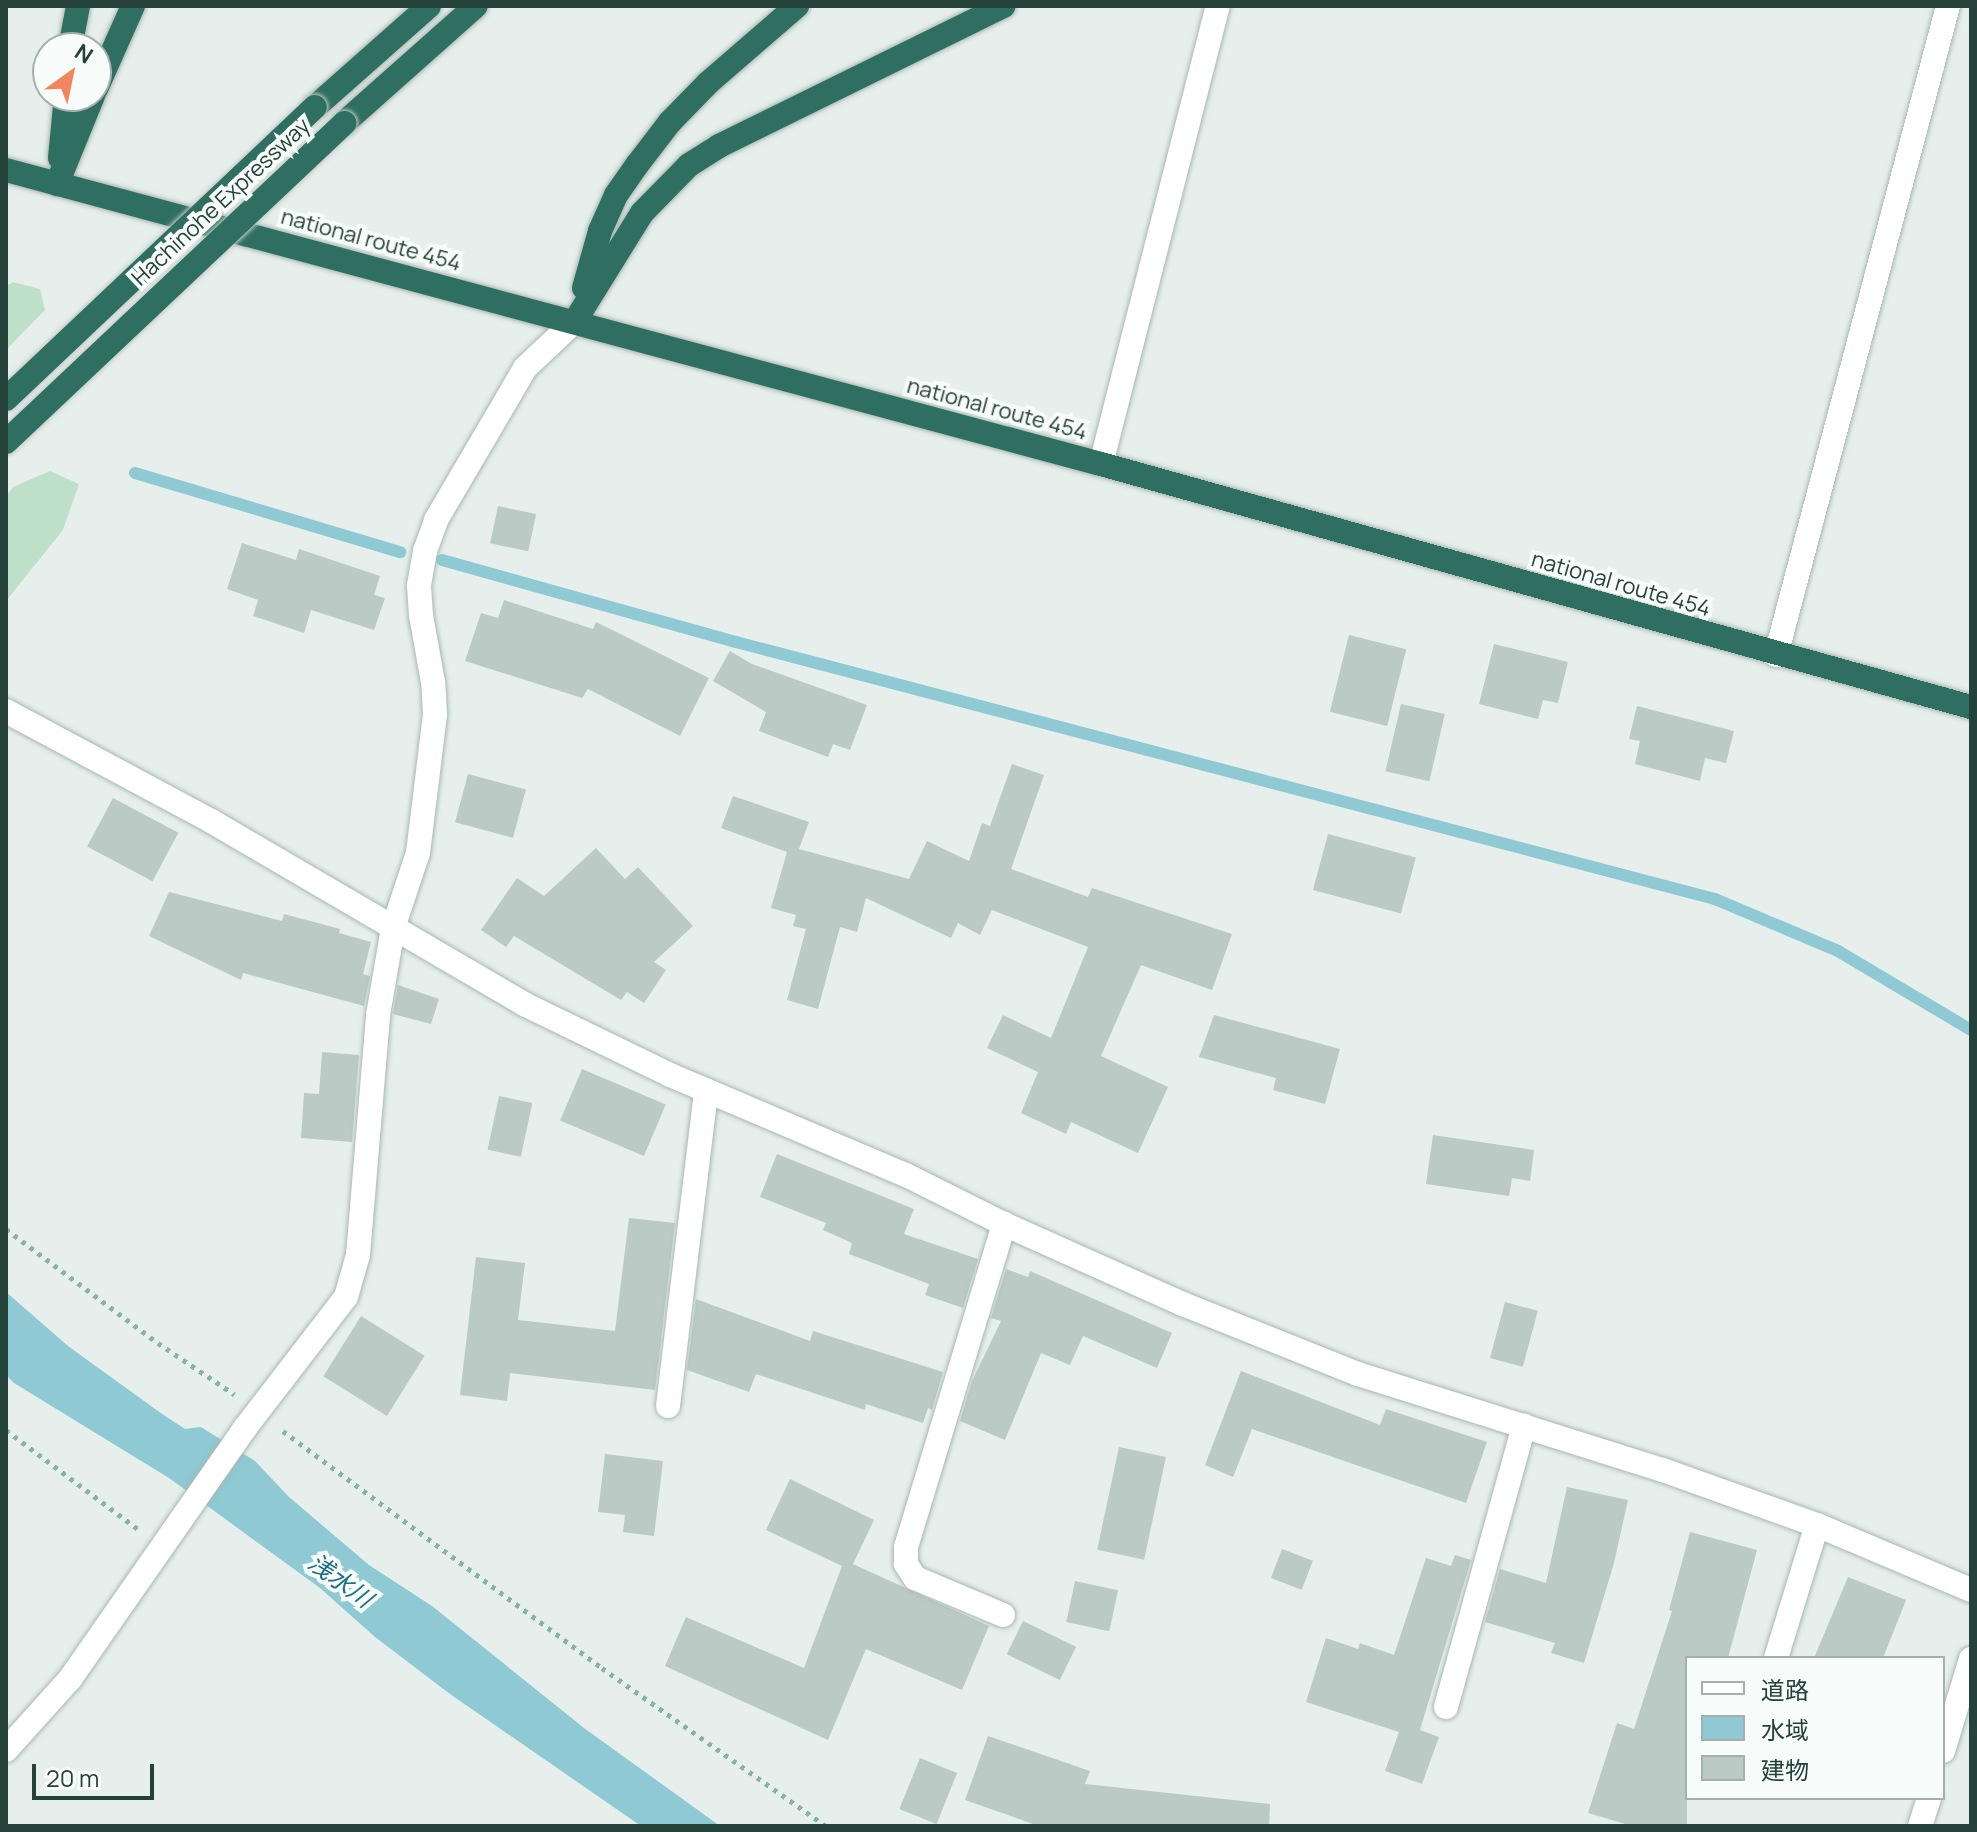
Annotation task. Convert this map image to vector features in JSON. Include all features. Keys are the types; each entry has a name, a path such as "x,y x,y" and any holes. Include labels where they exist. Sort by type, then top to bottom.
{"highway":[{"path":"73,32 78,6"},
{"path":"112,53 133,6"},
{"name":"Hachinohe Expressway","path":"6,399 315,107 429,6"},
{"name":"Hachinohe Expressway","path":"6,442 344,123 476,6"},
{"path":"575,321 600,231 616,195 637,165 670,122 708,83 797,6"},
{"path":"575,321 642,213 689,165 733,139 1003,6"},
{"path":"57,184 64,112"},
{"path":"57,184 86,112"},
{"name":"national route 454","path":"6,170 1101,464 1971,707"}],"street":[{"path":"1101,464 1218,6"},
{"path":"1776,655 1948,6"},
{"path":"6,1750 70,1679 168,1536 346,1297 358,1255 378,1015 393,928 418,853 435,715 419,585 425,551 436,520 525,368 575,321"},
{"path":"6,711 211,821 524,1004 706,1090 906,1175 1004,1224 1183,1304 1358,1374 1524,1426 1817,1525 1971,1590"},
{"path":"668,1406 706,1090"},
{"path":"1003,1615 915,1578 906,1564 906,1547 1004,1224"},
{"path":"1446,1707 1524,1426"},
{"path":"1777,1656 1817,1525"},
{"path":"1945,1744 1971,1659"},
{"path":"1920,1826 1928,1800"}],"path":[{"path":"6,1229 158,1343 252,1420 335,1472 602,1668 826,1826"},
{"path":"6,1430 168,1536"}],"green space":[{"path":"13,282 40,289 45,310 6,350 6,286"},
{"path":"50,471 79,484 63,530 6,601 6,497 13,487"}],"water":[{"name":"浅水川","path":"6,1292 68,1346 162,1414 185,1429 201,1427 255,1461 289,1497 369,1565 432,1606 584,1728 720,1826 641,1826 450,1694 375,1637 320,1588 169,1478 14,1383 6,1375"}],"building":[{"path":"498,506 536,514 528,551 490,543"},
{"path":"242,543 296,560 299,549 380,576 374,595 385,598 374,630 311,610 304,633 253,616 258,600 227,589"},
{"path":"504,600 593,629 596,622 709,678 680,736 588,689 582,698 465,661 481,613 498,618"},
{"path":"1349,635 1406,649 1387,726 1330,712"},
{"path":"1494,644 1568,662 1558,703 1543,700 1538,719 1479,704"},
{"path":"730,651 752,664 867,705 850,750 833,744 828,757 759,731 766,712 713,681"},
{"path":"1401,704 1445,714 1429,781 1385,771"},
{"path":"1637,706 1734,731 1726,763 1705,758 1700,781 1635,764 1640,741 1629,739"},
{"path":"1012,764 1044,775 1011,869 1088,897 1092,888 1232,934 1212,990 1141,965 1101,1056 1168,1087 1138,1153 1071,1122 1066,1134 1021,1113 1038,1072 987,1048 1003,1015 1051,1038 1088,947 992,910 980,935 958,923 951,938 866,898 857,932 840,927 818,1009 787,1000 806,929 793,926 796,915 771,908 787,852 721,828 733,796 809,822 799,849 909,879 927,841 969,861 982,823 990,826"},
{"path":"468,774 526,790 513,838 455,822"},
{"path":"113,798 178,833 153,881 87,847"},
{"path":"1328,834 1416,858 1401,914 1313,890"},
{"path":"596,848 625,879 638,867 693,926 654,962 666,970 644,1003 627,992 621,1000 514,936 506,947 481,930 517,878 544,896"},
{"path":"169,892 282,921 284,914 340,929 339,933 371,942 363,974 370,976 364,1006 243,973 241,980 149,936"},
{"path":"398,985 439,999 431,1024 393,1014"},
{"path":"1214,1015 1340,1049 1325,1104 1273,1090 1276,1078 1199,1057"},
{"path":"322,1052 359,1055 352,1142 301,1138 304,1093 319,1094"},
{"path":"582,1069 666,1105 644,1156 560,1121"},
{"path":"499,1096 532,1103 521,1157 488,1150"},
{"path":"1433,1135 1534,1150 1530,1181 1512,1178 1509,1196 1426,1184"},
{"path":"777,1154 914,1209 904,1234 978,1259 963,1308 925,1295 929,1284 849,1254 852,1243 823,1230 826,1223 760,1197"},
{"path":"629,1218 675,1223 655,1390 510,1373 507,1401 460,1395 476,1257 525,1263 518,1320 615,1331"},
{"path":"1006,1269 1028,1277 1030,1271 1172,1333 1157,1368 1083,1336 1070,1365 1041,1353 1005,1440 960,1421 972,1381 1001,1321 991,1318"},
{"path":"696,1299 810,1341 813,1331 943,1372 932,1410 928,1408 923,1423 866,1404 865,1410 756,1374 749,1392 687,1370"},
{"path":"1505,1302 1538,1311 1523,1367 1490,1358"},
{"path":"361,1316 425,1356 387,1416 323,1376"},
{"path":"1241,1371 1380,1425 1386,1409 1487,1442 1466,1503 1252,1429 1233,1477 1205,1465"},
{"path":"1119,1447 1166,1457 1144,1560 1097,1550"},
{"path":"605,1454 663,1461 654,1536 623,1532 625,1515 598,1512"},
{"path":"790,1479 874,1520 853,1564 989,1626 962,1690 866,1649 828,1740 665,1666 686,1617 804,1668 842,1566 766,1530"},
{"path":"1567,1487 1628,1500 1614,1563 1584,1663 1551,1653 1555,1643 1485,1622 1500,1569 1546,1583"},
{"path":"1690,1532 1757,1550 1729,1656 1685,1656 1687,1826 1632,1826 1588,1813 1617,1723 1634,1729 1672,1611 1669,1610"},
{"path":"1282,1549 1313,1561 1302,1590 1271,1578"},
{"path":"1455,1555 1471,1560 1420,1730 1439,1737 1422,1784 1385,1771 1399,1732 1306,1702 1326,1638 1358,1649 1360,1643 1394,1655 1426,1558 1451,1566"},
{"path":"1848,1577 1906,1600 1884,1656 1815,1656"},
{"path":"1075,1581 1118,1590 1109,1631 1066,1622"},
{"path":"1023,1621 1076,1647 1060,1680 1007,1654"},
{"path":"988,1736 1090,1771 1085,1784 1270,1804 1269,1826 1039,1826 965,1800"},
{"path":"920,1758 957,1773 936,1824 899,1809"}],"waterway":[{"path":"135,473 400,552"},
{"path":"442,560 736,642 1715,899 1838,951 1971,1030"}]}
